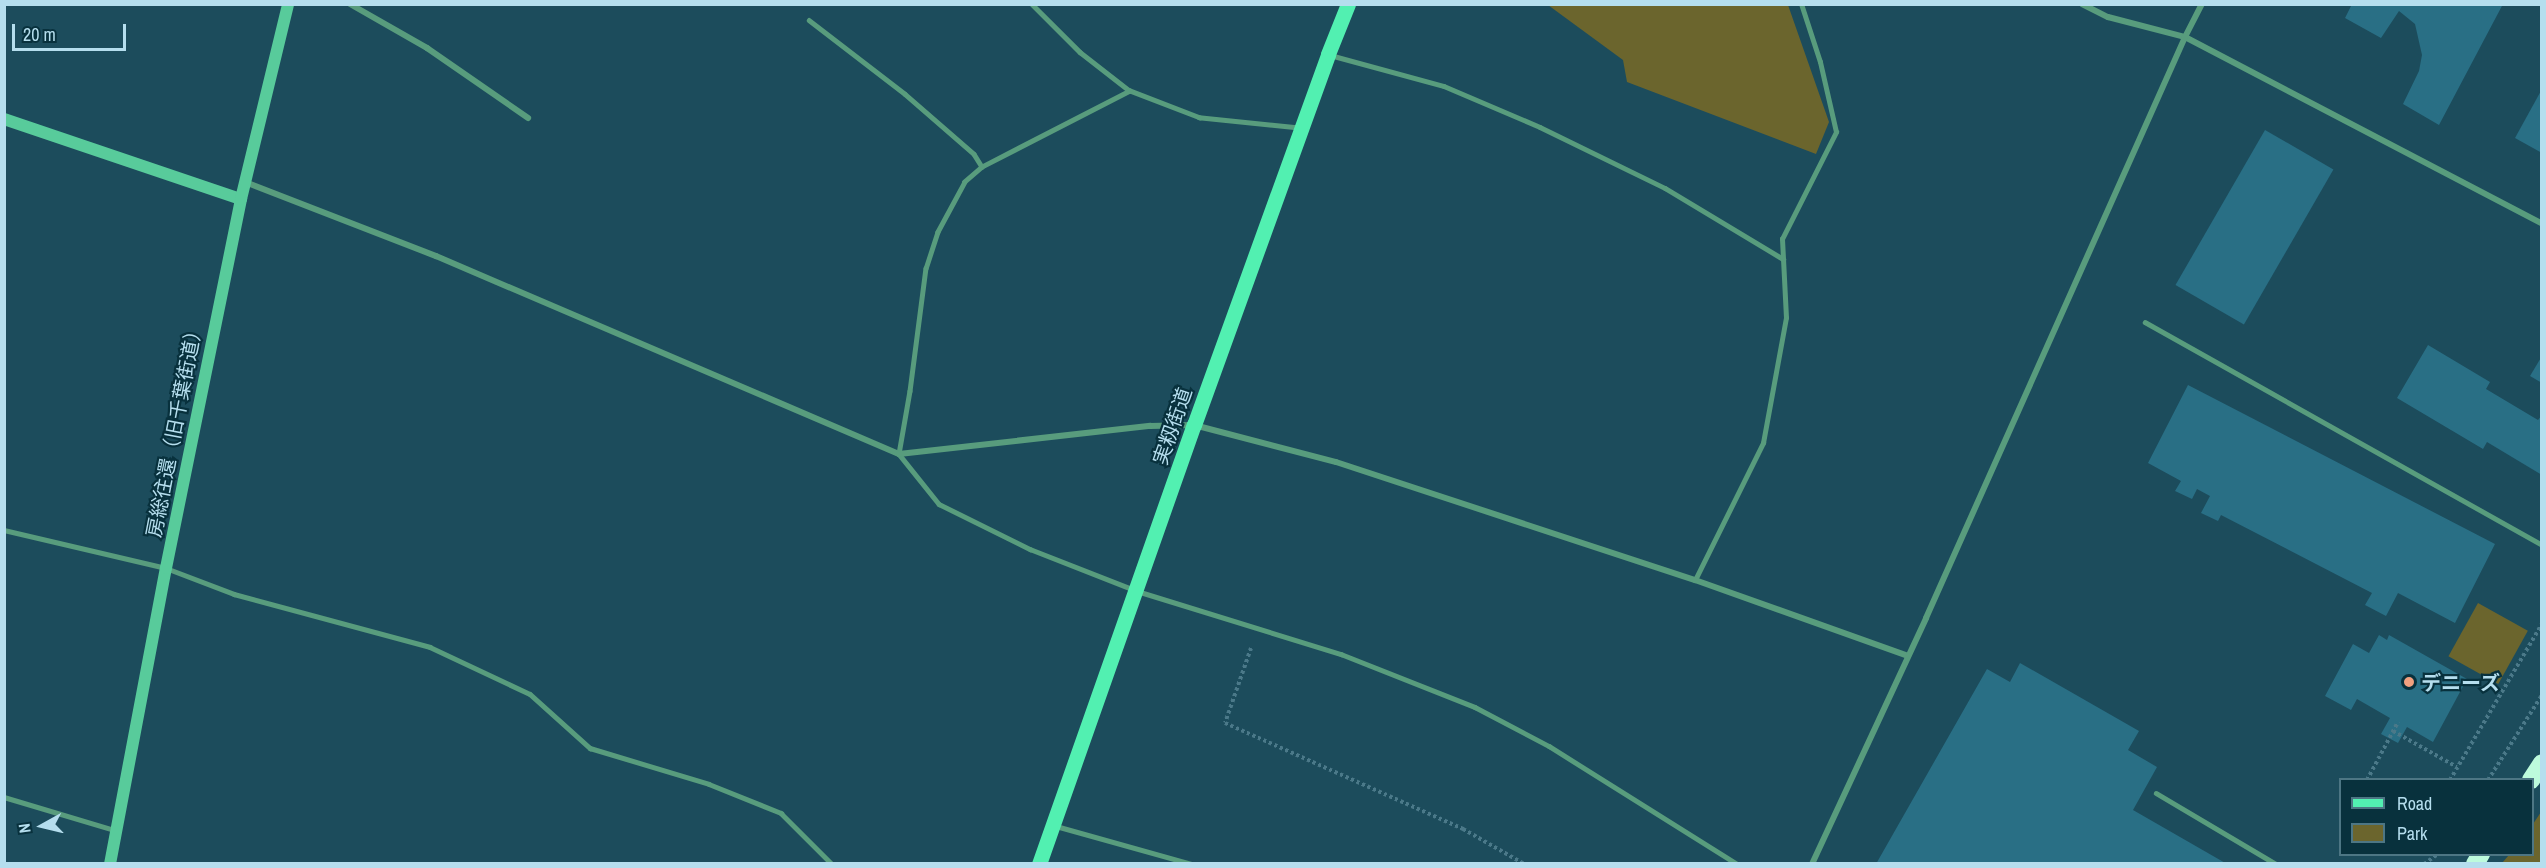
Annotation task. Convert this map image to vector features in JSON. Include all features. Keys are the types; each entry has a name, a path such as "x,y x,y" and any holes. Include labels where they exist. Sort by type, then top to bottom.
{"highway":[{"path":"2532,778 2541,763"}],"main road":[{"name":"実籾街道","path":"1039,864 1194,425 1348,4"}],"street":[{"name":"房総往還（旧千葉街道）","path":"110,864 166,568 241,199 288,4"},
{"path":"350,4 427,48 528,118"},
{"path":"2082,4 2108,17 2185,37 2541,224"},
{"path":"1812,864 1908,656 2185,37 2202,4"},
{"path":"4,119 241,199"},
{"path":"245,182 436,256 898,454 1150,426 1194,425 1336,462 1695,580 1908,656"}],"lane":[{"path":"1032,4 1080,52 1130,91 1200,118 1301,128"},
{"path":"1695,580 1762,443 1786,318 1782,239 1836,132 1820,62 1802,4"},
{"path":"809,20 905,94 974,154 981,167"},
{"path":"1328,54 1444,86 1540,127 1665,188 1783,260"},
{"path":"1130,91 981,167 965,183 938,232 926,268 910,391 898,454 939,504 1030,549 1137,591 1341,654 1475,706 1549,746 1737,864"},
{"path":"2145,322 2541,545"},
{"path":"4,530 166,568 234,594 430,647 530,694 590,748 709,784 781,813 832,864"},
{"path":"2156,794 2276,864"},
{"path":"4,796 115,830"},
{"path":"1053,825 1192,864"}],"path":[{"path":"2451,778 2541,624"},
{"path":"1257,628 1225,723 1463,829 1524,864"},
{"path":"2489,778 2541,695"},
{"path":"2368,778 2398,722"},
{"path":"2393,731 2457,767"}],"green space":[{"path":"1548,5 1788,5 1829,122 1816,154 1627,82 1623,60"},
{"path":"2478,603 2528,631 2498,684 2448,656"},
{"path":"2541,812 2541,863 2502,863 2508,856 2534,856 2534,822"}],"building":[{"path":"2352,4 2503,4 2439,125 2403,104 2419,71 2422,55 2415,24 2399,11 2381,38 2345,18"},
{"path":"2542,89 2542,153 2515,138"},
{"path":"2265,130 2333,170 2244,325 2176,285"},
{"path":"2428,345 2490,382 2486,389 2538,420 2542,415 2542,475 2487,442 2483,449 2397,398"},
{"path":"2542,356 2542,383 2530,376"},
{"path":"2188,385 2495,544 2455,623 2398,593 2386,616 2365,605 2372,593 2221,515 2218,521 2201,513 2210,496 2197,489 2192,499 2175,491 2181,481 2148,463"},
{"path":"2379,635 2387,640 2389,635 2467,679 2433,742 2407,727 2398,743 2381,734 2390,718 2357,699 2351,710 2325,696 2353,644 2369,653"},
{"path":"2020,663 2139,731 2128,750 2157,767 2133,810 2227,864 1876,864 1987,669 2010,682"}],"place":[{"name":"デニーズ","path":"2409,682"}]}
